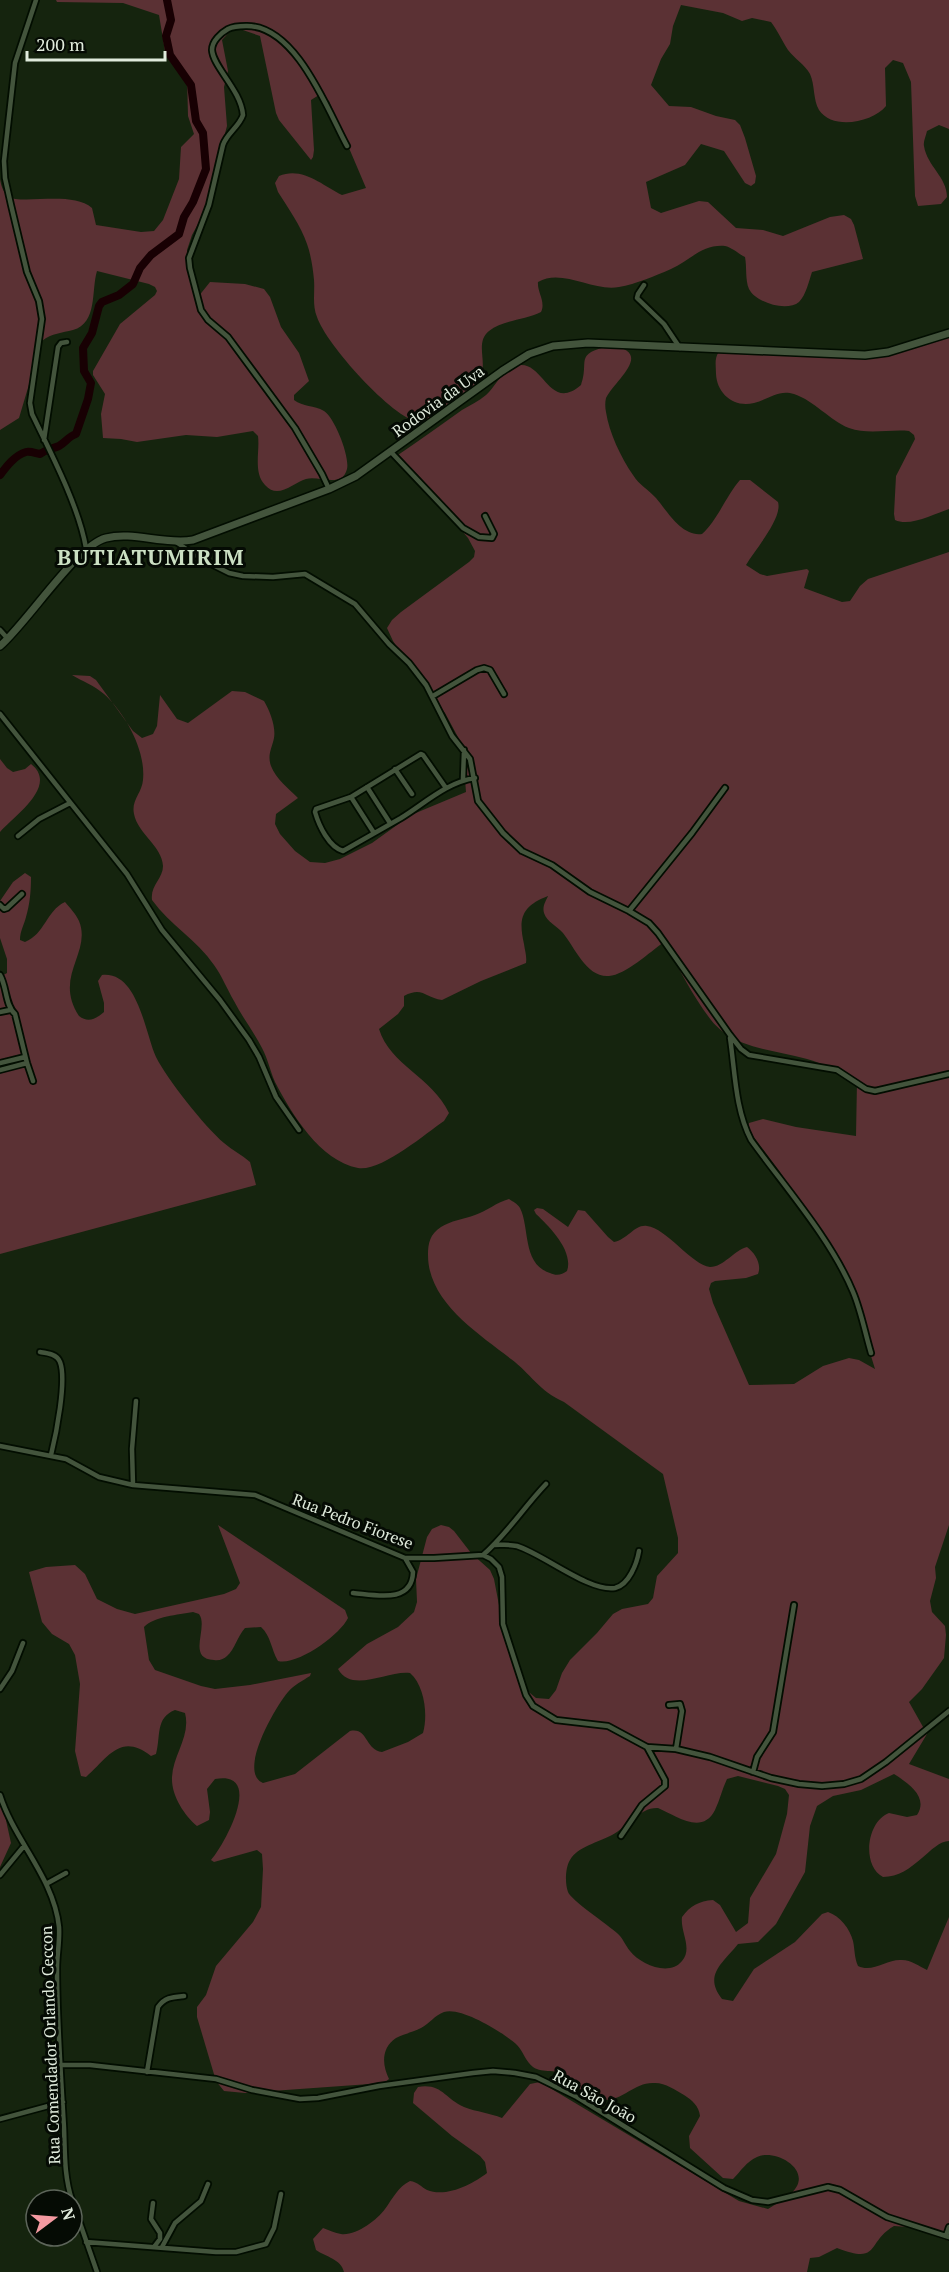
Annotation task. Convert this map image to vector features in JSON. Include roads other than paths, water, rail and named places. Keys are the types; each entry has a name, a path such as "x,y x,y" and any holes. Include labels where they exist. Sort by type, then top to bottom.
{"street":[{"path":"36,0 15,63 4,178 27,272 39,301 42,320 30,403 32,414 82,531 86,549"},
{"path":"329,489 295,428 228,337 207,320 201,310 190,268 191,251 209,205 226,136 241,121 243,115 236,92 214,56 212,48 215,42 229,29 250,26 265,28 281,40 305,67 347,146"},
{"path":"644,285 638,294 640,303 664,324 680,348"},
{"name":"Rodovia da Uva","path":"0,646 86,549 98,541 110,537 176,542 203,537 329,489 356,476 502,371 537,351 554,346 577,344 865,355 888,352 949,333"},
{"path":"44,440 58,348 61,343 67,342"},
{"path":"391,452 463,528 479,537 492,538 494,534 485,516"},
{"path":"176,542 203,560 237,576 273,577 305,574 331,588 360,609 389,644 419,674 433,696 452,736 464,750 472,765 478,801 503,833 522,851 552,865 590,892 649,923 730,1035 749,1055 837,1070 866,1089 885,1089 949,1074"},
{"path":"0,630 8,639"},
{"path":"433,696 484,668 490,670 504,694"},
{"path":"0,714 127,874 162,930 203,977 249,1040 276,1097 298,1130"},
{"path":"463,779 464,750"},
{"path":"446,788 421,754 351,797 316,809 315,812 317,821 326,836 335,847 343,851 446,788 463,779 475,778"},
{"path":"395,769 412,794"},
{"path":"366,786 390,824"},
{"path":"629,911 692,833 724,788"},
{"path":"351,797 374,832"},
{"path":"18,836 39,819 70,803"},
{"path":"0,905 4,909 7,908 22,894"},
{"path":"0,975 4,981 10,1010 15,1014 33,1081"},
{"path":"0,1012 10,1010"},
{"path":"730,1035 740,1114 744,1128 824,1240 848,1281 871,1353"},
{"path":"0,1063 25,1057"},
{"path":"0,1070 27,1063"},
{"path":"40,1352 56,1356 60,1361 62,1375 56,1435 51,1455"},
{"path":"134,1485 132,1449 136,1401"},
{"name":"Rua Pedro Fiorese","path":"0,1446 66,1459 99,1477 134,1485 255,1495 405,1558 483,1555"},
{"path":"546,1484 483,1555 499,1567 502,1577 503,1624 526,1695 533,1706 555,1720 596,1723 608,1726 647,1747 676,1749 790,1782 822,1786 844,1784 861,1779 886,1762 949,1711"},
{"path":"494,1545 518,1547 577,1577 616,1588 623,1584 637,1564 639,1551"},
{"path":"353,1593 378,1595 404,1593 409,1588 413,1572 405,1558"},
{"path":"753,1772 757,1757 773,1732 794,1605"},
{"path":"0,1689 12,1671 22,1643"},
{"path":"669,1705 680,1704 682,1711 676,1749"},
{"path":"621,1836 642,1805 665,1786 665,1780 647,1747"},
{"name":"Rua Comendador Orlando Ceccon","path":"0,1795 24,1846 46,1884 58,1926 60,2065 66,2171 70,2188"},
{"path":"0,1875 24,1846"},
{"path":"46,1884 66,1873"},
{"path":"147,2072 158,2007 162,2001 169,1998 184,1996"},
{"name":"Rua São João","path":"60,2065 90,2065 216,2079 252,2090 300,2099 494,2071 536,2077 577,2097 724,2188 752,2200 768,2202 828,2187 840,2190 886,2217 948,2236"},
{"path":"0,2119 63,2102"},
{"path":"162,2247 175,2223 201,2201 208,2184"},
{"path":"87,2242 236,2252 266,2244 276,2221 281,2194"},
{"path":"153,2203 151,2219 160,2233 160,2239 154,2247"},
{"path":"948,2236 949,2227"},
{"name":"Rua Comendador Orlando Ceccon","path":"84,2234 95,2271"}],"waterway":[{"path":"0,475 18,456 26,452 40,454 59,446 76,434 91,383 84,371 83,348 92,333 99,306 133,284 140,268 151,255 179,234 184,217 193,202 206,169 203,133 196,121 191,85 170,55 166,36 171,20 167,0"}],"district":[{"name":"BUTIATUMIRIM","path":"151,556"}]}
